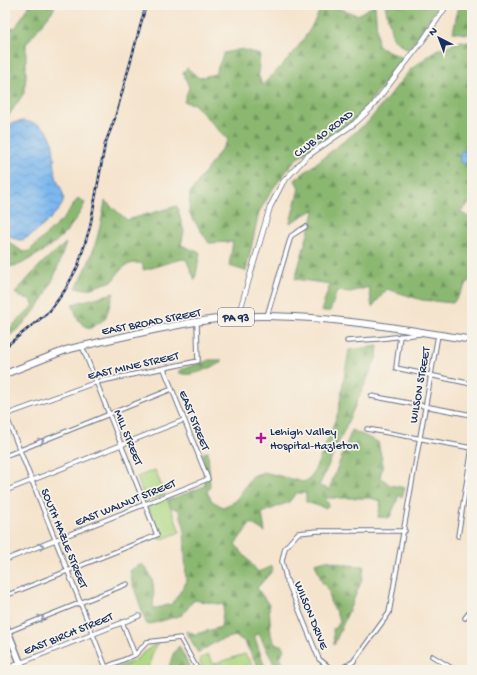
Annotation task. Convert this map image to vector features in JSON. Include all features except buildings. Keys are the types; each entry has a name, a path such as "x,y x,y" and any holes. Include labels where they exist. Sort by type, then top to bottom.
{"highway":[{"name":"EAST BROAD STREET","path":"5,374 66,350 82,346 197,323 238,317 267,316 340,320 472,340"}],"main road":[{"path":"5,624 23,670"}],"street":[{"name":"CLUB 40 ROAD","path":"238,317 270,207 283,182 306,157 355,123 371,108 421,43 447,5"},
{"path":"267,316 291,236 305,227"},
{"name":"EAST MINE STREET","path":"5,414 97,382 198,361 197,323"},
{"path":"347,341 427,333"},
{"name":"WILSON STREET","path":"419,439 438,335"},
{"path":"400,336 396,368 472,384"},
{"name":"MILL STREET","path":"68,571 157,535 82,346"},
{"name":"EAST STREET","path":"164,369 208,479"},
{"path":"5,456 172,389"},
{"path":"371,396 472,414"},
{"name":"SOUTH HAZLE STREET","path":"5,414 106,669"},
{"path":"5,491 184,420"},
{"path":"367,429 472,448 458,536"},
{"name":"WILSON DRIVE","path":"404,531 318,531 298,533 285,548 282,561 286,578 319,659 330,668 342,668 354,662 389,613 404,531 419,439"},
{"name":"EAST WALNUT STREET","path":"5,560 208,479"},
{"path":"5,596 68,571"},
{"path":"7,632 127,584"},
{"path":"465,618 472,609"},
{"name":"EAST BIRCH STREET","path":"5,669 139,616"},
{"path":"122,622 135,655"},
{"path":"99,670 106,669 135,655 147,642 180,638 198,670"},
{"path":"432,656 454,670"}],"green space":[{"path":"29,5 54,5 54,9 26,44 26,77 24,93 5,121 5,31 16,27"},
{"path":"322,5 329,5 357,15 375,5 378,46 403,58 357,119 296,159 274,187 259,212 246,271 229,266 233,242 209,243 189,213 190,193 228,140 194,104 184,102 189,87 183,72 187,68 199,78 215,74 224,53 242,49 260,55 258,74 262,85 281,67 304,39"},
{"path":"385,5 439,5 409,50 393,39"},
{"path":"459,5 472,5 472,35 453,32"},
{"path":"462,41 472,43 472,201 460,212 472,219 472,277 453,303 422,300 387,289 372,307 369,287 350,292 337,291 330,311 321,311 330,284 295,279 315,209 290,223 299,188 295,180 368,122 410,70 436,50"},
{"path":"78,198 85,203 70,227 57,241 23,263 14,266 5,266 5,239 23,252 29,251 63,219"},
{"path":"105,201 127,220 177,206 184,232 181,245 200,253 195,280 186,259 143,270 143,264 129,264 122,269 113,281 88,289 76,288 87,267 95,246"},
{"path":"66,243 56,272 44,297 28,319 5,339 5,333 34,305 30,299 20,297 15,293 43,262"},
{"path":"114,293 105,319 89,329 79,321 72,304"},
{"path":"378,346 377,357 319,486 329,489 352,430 378,442 383,464 380,477 390,485 405,488 402,497 399,495 390,518 378,517 381,501 370,498 325,498 329,505 325,508 306,502 306,493 296,493 289,502 262,513 265,532 251,523 235,544 258,572 272,566 273,570 257,588 269,605 271,635 275,644 281,645 284,649 280,658 284,666 292,664 295,667 290,670 277,670 259,634 254,635 266,670 260,670 244,641 235,636 217,641 198,653 186,631 196,634 221,627 224,605 194,600 182,615 147,625 132,582 130,570 142,564 150,574 154,590 153,609 172,604 186,583 184,526 179,510 161,503 205,486 203,453 208,452 210,487 207,492 212,501 223,507 236,501 252,476 264,472 303,482 310,479 338,413 349,350"},
{"path":"209,360 222,360 221,363 194,374 183,374 178,372 185,368"},
{"path":"155,470 165,495 146,502 137,477"},
{"path":"167,498 180,532 160,540 148,506"},
{"path":"326,560 346,565 364,566 362,580 334,645 333,629 337,627 340,620 330,601 329,591 322,582 315,563"},
{"path":"156,643 158,644 151,659 151,670 111,670 134,661"},
{"path":"179,646 191,670 168,670 173,654"},
{"path":"245,654 255,670 203,670 199,659 208,655 213,664"}],"water":[{"path":"23,121 35,124 49,133 52,140 56,176 64,199 61,206 51,218 38,230 21,240 12,238 5,232 5,129 12,123"},
{"path":"472,150 472,166 460,162 459,156 462,151"}],"railway":[{"path":"5,347 50,311 65,290 78,266 90,227 105,144 115,118 146,5"}],"place":[{"name":"Lehigh Valley Hospital-Hazleton","path":"261,438"}]}
